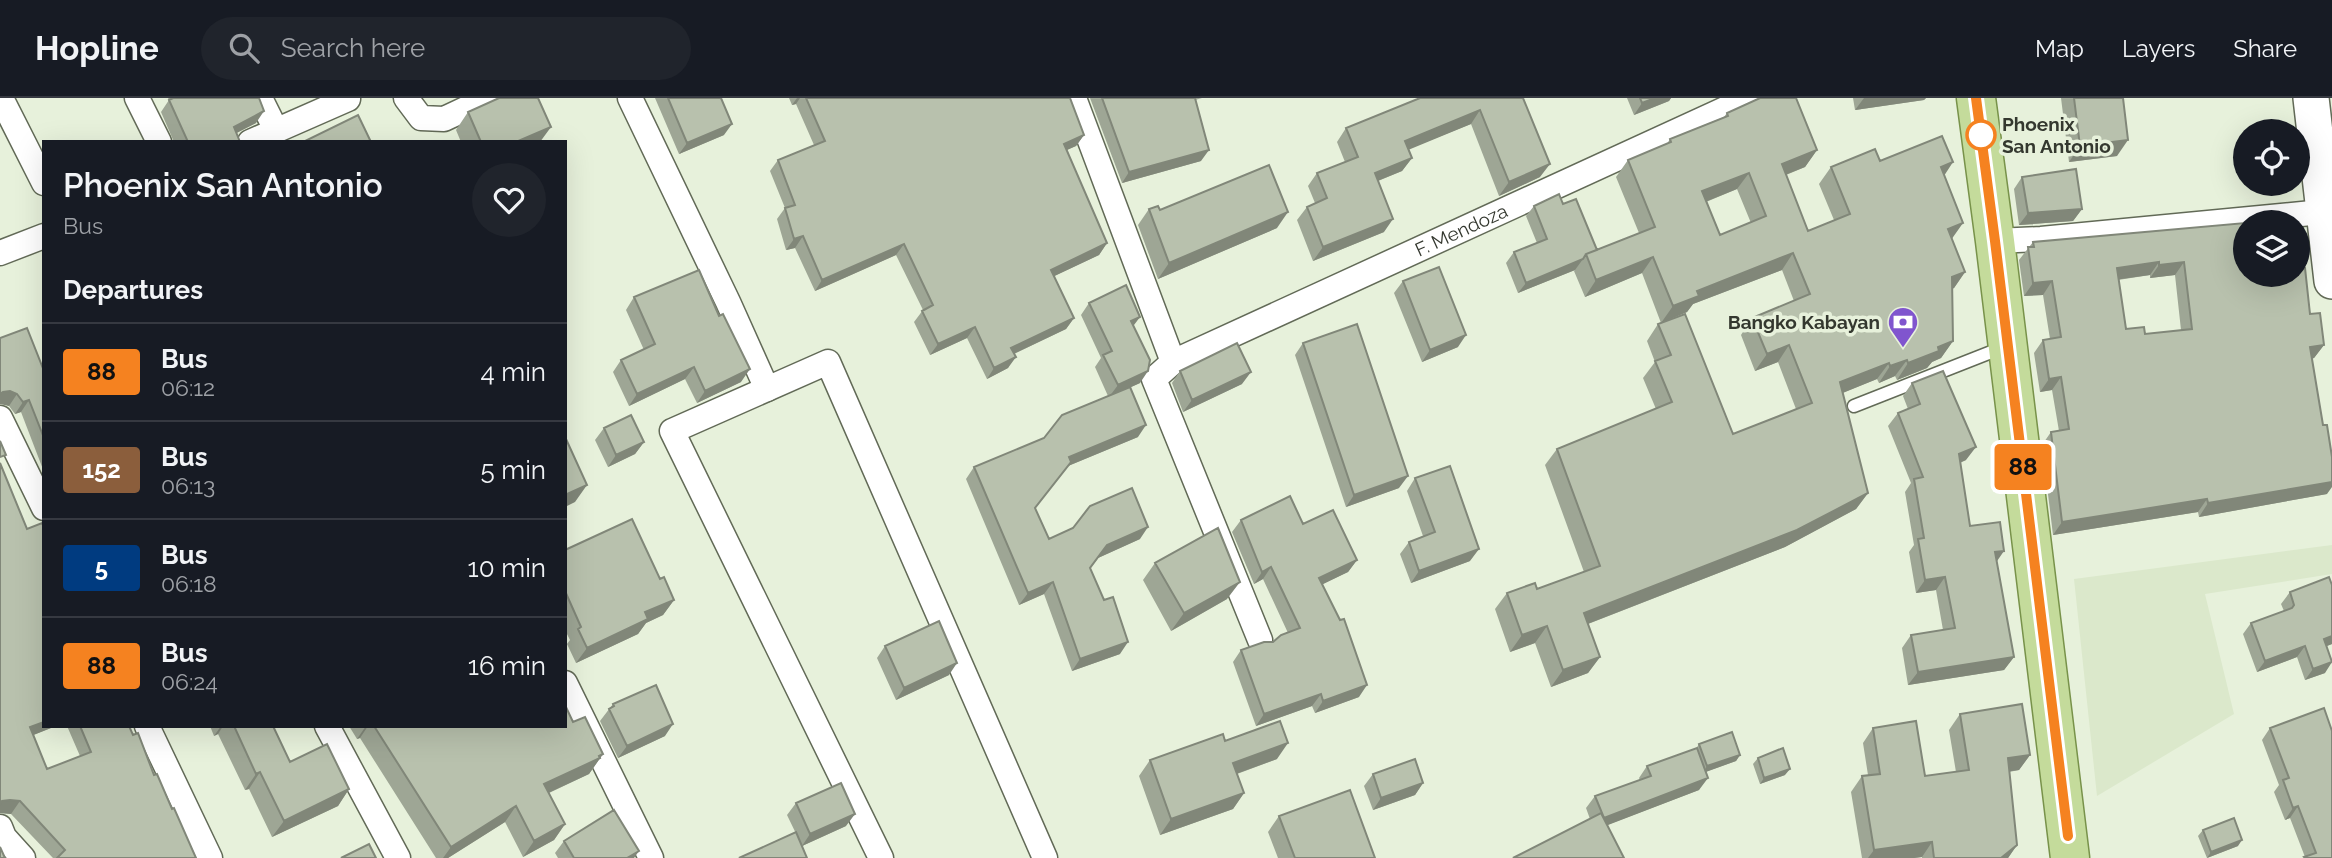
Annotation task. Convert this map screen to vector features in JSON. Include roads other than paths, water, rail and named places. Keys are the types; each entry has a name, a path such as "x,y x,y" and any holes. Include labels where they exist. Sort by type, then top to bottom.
{"main road":[{"path":"1976,98 2069,847"}],"street":[{"path":"1,98 42,179"},
{"path":"137,98 158,140"},
{"path":"260,98 276,130"},
{"path":"406,98 421,118 444,119 489,98"},
{"path":"630,98 767,389"},
{"path":"1074,98 1173,362 1154,379 1260,640"},
{"name":"F. Mendoza","path":"1173,362 1749,98"},
{"path":"2311,98 2332,281"},
{"path":"254,140 348,99"},
{"path":"1995,241 2322,212"},
{"path":"0,253 42,237"},
{"path":"881,858 672,431 828,362 1045,858"},
{"path":"0,418 42,504"},
{"path":"567,687 651,858"},
{"path":"148,728 210,858"},
{"path":"328,728 398,858"},
{"path":"0,827 4,838 23,858"}],"lane":[{"path":"1854,406 2008,346"}],"place":[{"name":"Phoenix San Antonio","path":"1981,135"},
{"name":"Bangko Kabayan","path":"1903,349"}]}
